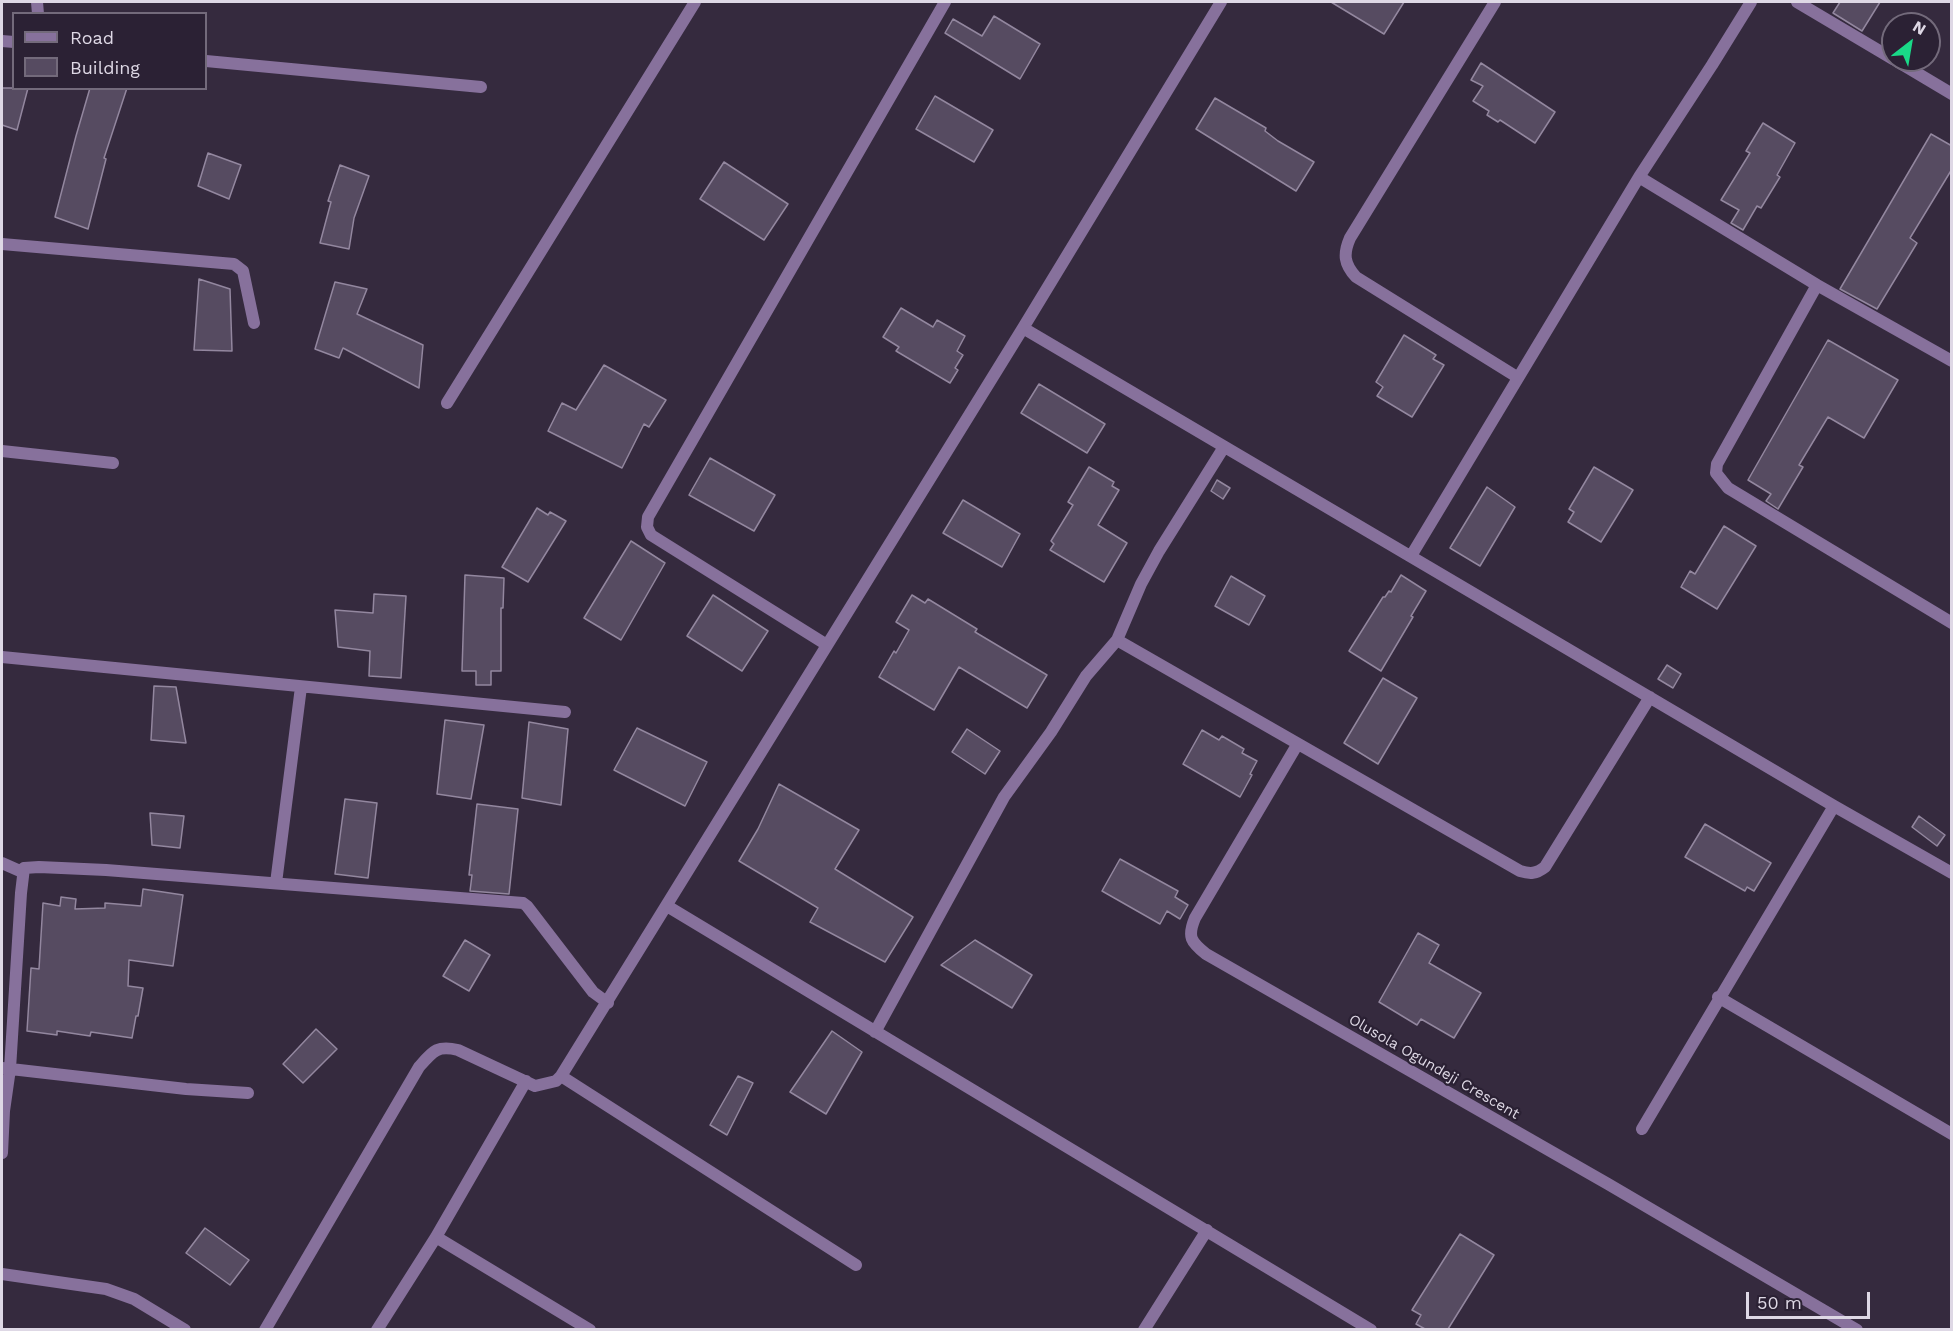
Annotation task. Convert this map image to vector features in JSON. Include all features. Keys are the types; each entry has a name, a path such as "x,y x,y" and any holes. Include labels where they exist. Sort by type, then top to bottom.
{"street":[{"path":"447,403 695,2"},
{"path":"827,645 651,535 647,527 648,517 945,2"},
{"path":"265,1329 429,1055 437,1049 447,1047 458,1050 535,1086 556,1081 561,1076 1023,328 1221,2"},
{"path":"1495,2 1350,238 1344,258 1348,269 1356,277 1518,377"},
{"path":"1411,556 1639,177 1751,2"},
{"path":"1797,2 1881,52"},
{"path":"207,61 481,87"},
{"path":"1914,72 1952,94"},
{"path":"1639,177 1817,285 1952,361"},
{"path":"2,244 234,264 243,271 254,323"},
{"path":"1817,285 1718,464 1716,473 1728,488 1952,623"},
{"path":"1023,328 1834,806 1952,873"},
{"path":"875,1032 1004,797 1040,749 1086,676 1117,640 1141,584 1159,551 1224,447"},
{"path":"2,452 113,462"},
{"path":"1117,640 1297,745 1529,874 1545,867 1650,697"},
{"path":"2,657 565,712"},
{"path":"276,883 301,687"},
{"name":"Olusola Ogundeji Crescent","path":"1297,745 1195,918 1190,936 1193,944 1216,960 1857,1329"},
{"path":"1642,1129 1834,806"},
{"path":"2,863 20,871 24,868 106,870 523,903 528,906 593,992 608,1003"},
{"path":"2,1153 6,1068 24,868"},
{"path":"667,906 1371,1329"},
{"path":"1718,998 1952,1134"},
{"path":"6,1068 186,1089 248,1093"},
{"path":"561,1076 856,1265"},
{"path":"377,1329 436,1237 526,1082"},
{"path":"1144,1329 1207,1230"},
{"path":"436,1237 590,1329"},
{"path":"2,1274 106,1289 134,1299 185,1329"}],"building":[{"path":"1331,2 1404,2 1384,34"},
{"path":"1840,2 1880,2 1862,31 1833,13"},
{"path":"994,16 1040,44 1020,79 945,33 953,19 982,36"},
{"path":"1481,63 1555,112 1535,143 1500,120 1498,122 1487,115 1489,111 1473,101 1483,86 1471,80"},
{"path":"2,88 27,90 17,130 2,125"},
{"path":"89,90 126,90 104,158 106,159 88,229 55,217"},
{"path":"935,96 993,130 974,162 916,129"},
{"path":"1215,98 1266,128 1265,131 1278,141 1314,162 1296,191 1196,129"},
{"path":"1763,123 1795,143 1777,175 1780,177 1761,208 1757,206 1743,230 1731,223 1739,210 1721,200 1750,153 1746,151"},
{"path":"1931,134 1952,146 1952,169 1910,238 1917,243 1877,309 1840,289"},
{"path":"208,153 241,165 229,199 198,186"},
{"path":"724,162 788,204 764,240 700,199"},
{"path":"340,165 369,176 354,218 349,249 320,243 331,202 328,201"},
{"path":"199,279 230,289 232,351 194,350"},
{"path":"335,282 367,289 357,314 423,345 419,388 343,348 339,358 315,349"},
{"path":"901,308 933,327 937,320 965,336 957,351 963,355 950,383 896,351 899,347 883,337"},
{"path":"1404,335 1436,355 1433,359 1444,365 1412,417 1377,396 1383,387 1376,382"},
{"path":"1828,340 1898,380 1864,438 1828,417 1799,465 1803,467 1778,509 1766,501 1771,494 1748,480"},
{"path":"604,365 666,400 649,427 644,424 622,468 548,431 562,403 576,410"},
{"path":"1039,384 1105,424 1087,453 1021,413"},
{"path":"710,458 775,495 754,531 689,495"},
{"path":"1089,467 1114,482 1112,486 1119,490 1098,525 1127,543 1104,582 1050,550 1054,544 1051,541 1073,505 1068,502"},
{"path":"1594,467 1633,490 1601,542 1568,522 1574,512 1569,509"},
{"path":"1217,480 1230,488 1223,499 1211,491"},
{"path":"1487,487 1515,507 1480,566 1450,548"},
{"path":"963,500 1020,534 1002,567 943,533"},
{"path":"537,508 548,515 550,512 566,521 528,582 502,567"},
{"path":"1724,526 1756,546 1717,609 1681,587 1690,571 1695,574"},
{"path":"631,541 665,563 621,640 584,618"},
{"path":"465,575 504,578 503,608 501,608 501,671 491,671 491,685 476,685 476,671 462,671"},
{"path":"1401,575 1426,591 1381,671 1349,651 1383,597 1389,591 1391,592"},
{"path":"1231,576 1265,596 1249,625 1215,606"},
{"path":"374,594 406,596 401,678 369,676 370,651 338,647 335,610 373,613"},
{"path":"713,595 768,631 742,671 687,636"},
{"path":"912,595 925,603 928,599 977,629 975,632 1047,675 1027,708 959,667 934,710 879,677 909,630 896,622"},
{"path":"1667,665 1681,674 1673,688 1658,679"},
{"path":"1383,678 1417,698 1378,764 1344,743"},
{"path":"154,686 176,687 186,743 151,740"},
{"path":"445,720 484,725 471,799 437,794"},
{"path":"529,722 568,729 561,805 522,798"},
{"path":"637,728 707,762 685,806 614,770"},
{"path":"967,729 1000,751 985,774 952,752"},
{"path":"1202,730 1219,740 1222,736 1244,749 1242,753 1257,761 1240,797 1183,764"},
{"path":"779,784 859,830 835,869 913,917 885,962 810,922 818,908 739,861 758,829"},
{"path":"345,799 377,803 368,878 335,874"},
{"path":"477,804 518,809 509,894 470,891 472,875 469,875"},
{"path":"150,813 184,816 180,848 152,845"},
{"path":"1919,816 1945,835 1937,846 1912,827"},
{"path":"1705,824 1771,863 1754,891 1747,887 1745,891 1685,857"},
{"path":"1120,859 1178,891 1175,897 1188,905 1180,919 1167,911 1160,924 1102,891"},
{"path":"143,889 183,895 173,966 129,960 128,986 143,988 132,1038 91,1032 90,1036 57,1031 57,1035 27,1031 31,968 39,969 43,903 60,906 61,897 76,899 75,909 105,908 105,903 141,906"},
{"path":"1418,933 1439,945 1429,963 1481,993 1454,1038 1421,1019 1417,1025 1379,1002"},
{"path":"465,940 490,955 469,991 443,976"},
{"path":"975,940 1032,975 1012,1008 941,965"},
{"path":"316,1029 337,1049 303,1083 283,1064"},
{"path":"832,1031 862,1052 826,1114 790,1092"},
{"path":"738,1076 753,1083 727,1135 710,1125"},
{"path":"205,1228 249,1260 230,1285 186,1253"},
{"path":"1460,1234 1494,1255 1448,1329 1425,1329 1416,1324 1421,1315 1412,1310"}]}
